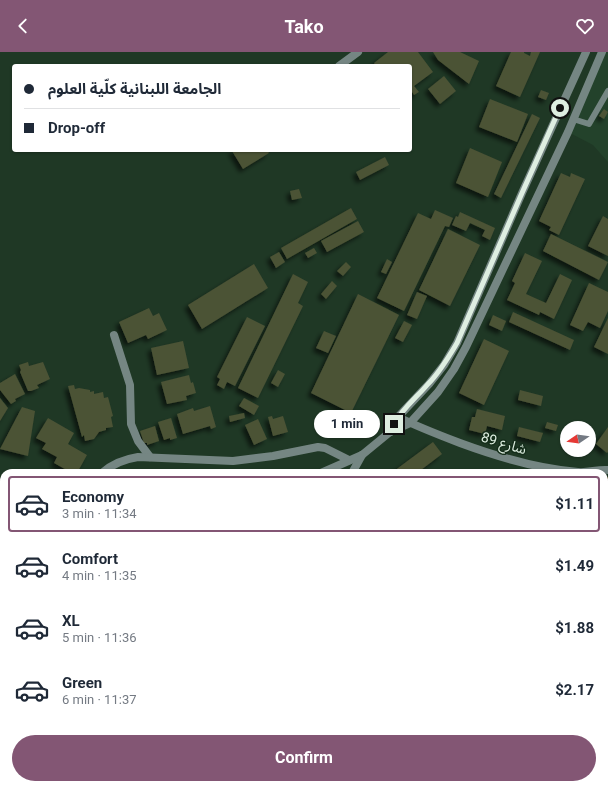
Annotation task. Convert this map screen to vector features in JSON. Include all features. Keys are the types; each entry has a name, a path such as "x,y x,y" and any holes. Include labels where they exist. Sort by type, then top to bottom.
{"street":[{"path":"342,64 358,52"},
{"path":"390,432 398,417 429,384 444,365 457,343 522,193 586,52"},
{"path":"330,469 362,455 390,432 410,423 438,392 454,369 466,347 574,119 602,52"},
{"path":"114,335 130,386 131,424 138,442 150,457"},
{"path":"457,343 466,347"},
{"name":"شارع 89","path":"398,417 446,438 489,453 526,464 555,469"},
{"path":"107,469 130,458 150,457 233,461 274,456 318,448 325,448 349,460"},
{"path":"354,469 362,455"}],"lane":[{"path":"574,119 589,124 608,92"}],"shaded area":[{"path":"598,52 608,52 608,162 593,145 568,132"}],"building":[{"path":"388,52 418,52 433,72 414,86 419,92 414,95 412,92 412,64 374,63"},
{"path":"433,52 460,52 479,61 469,84 438,60"},
{"path":"511,52 524,52 530,56 531,52 540,52 520,97 496,86"},
{"path":"444,76 456,91 440,104 428,89"},
{"path":"541,90 549,93 546,100 538,97"},
{"path":"490,99 528,114 517,142 479,127"},
{"path":"604,109 608,112 604,119 599,116"},
{"path":"532,114 540,118 501,198 494,194"},
{"path":"470,148 502,162 488,197 456,183"},
{"path":"233,152 269,153 243,169"},
{"path":"385,157 389,165 360,180 356,172"},
{"path":"561,173 570,177 571,173 585,179 559,235 549,230 551,227 539,221"},
{"path":"299,189 302,198 292,200 290,191"},
{"path":"351,208 357,219 287,259 281,248"},
{"path":"435,210 453,218 449,227 445,226 404,311 377,298 418,213 431,219"},
{"path":"460,212 495,228 490,240 482,236 485,230 470,223 466,231 452,225 456,216 458,217"},
{"path":"603,216 608,219 608,256 588,246"},
{"path":"358,221 364,232 327,252 321,241"},
{"path":"448,229 480,245 450,306 419,290"},
{"path":"551,234 608,262 599,280 543,251"},
{"path":"314,248 317,253 308,258 305,253"},
{"path":"279,252 285,262 276,268 270,257"},
{"path":"525,253 542,261 526,294 546,303 560,274 572,280 554,319 540,312 539,315 507,300 515,283 512,281"},
{"path":"387,259 392,262 386,274 381,272"},
{"path":"346,262 351,267 343,276 337,271"},
{"path":"254,264 268,288 202,329 188,305"},
{"path":"293,274 308,282 298,303 303,306 258,398 238,388"},
{"path":"332,281 337,286 326,299 321,294"},
{"path":"589,283 608,292 608,311 600,328 588,322 583,331 570,325"},
{"path":"417,292 427,296 417,319 407,315"},
{"path":"358,294 399,315 351,413 311,393"},
{"path":"149,308 153,316 159,313 167,330 148,339 146,335 128,343 119,322"},
{"path":"513,312 574,340 570,350 509,322"},
{"path":"493,315 506,321 502,331 489,325"},
{"path":"247,317 265,326 235,386 227,382 224,389 217,385 220,379 217,377"},
{"path":"608,318 608,354 594,347"},
{"path":"404,321 412,325 403,342 395,338"},
{"path":"324,331 336,336 328,353 316,348"},
{"path":"484,339 509,351 484,405 459,393"},
{"path":"183,341 189,368 157,375 151,348"},
{"path":"28,362 29,366 43,362 50,379 37,385 39,388 31,391 28,391 20,372 21,370 19,365"},
{"path":"278,370 285,374 278,387 271,383"},
{"path":"15,374 25,394 15,399 16,401 11,404 0,390 0,383"},
{"path":"189,375 196,393 186,396 187,400 167,404 161,382"},
{"path":"74,385 75,389 79,388 90,390 90,392 94,391 94,394 103,392 104,398 108,397 113,416 111,417 113,427 106,428 106,430 99,432 94,439 85,441 84,435 82,437 68,386"},
{"path":"520,390 543,396 541,406 518,400"},
{"path":"0,398 8,408 0,421"},
{"path":"244,398 259,406 254,415 239,406"},
{"path":"210,406 216,427 211,429 210,426 183,434 177,414 193,408 194,411"},
{"path":"22,407 35,411 28,456 0,449"},
{"path":"477,409 505,416 502,430 487,426 485,434 469,430 472,417 475,417"},
{"path":"244,413 245,418 230,422 229,416"},
{"path":"272,416 273,419 283,416 288,432 273,436 268,417"},
{"path":"48,418 74,433 68,444 87,455 79,469 65,469 54,463 57,457 42,449 46,443 36,438"},
{"path":"171,418 177,438 164,440 158,422"},
{"path":"258,419 267,439 254,445 245,425"},
{"path":"547,422 558,425 556,431 545,428"},
{"path":"155,426 159,441 147,445 147,443 144,443 140,431"},
{"path":"519,427 543,433 540,442 517,436"},
{"path":"608,427 608,452 607,453 596,444"},
{"path":"433,442 442,454 422,469 397,469"}],"route":[{"path":"394,424 398,417 429,384 444,365 457,343 560,108"}]}
